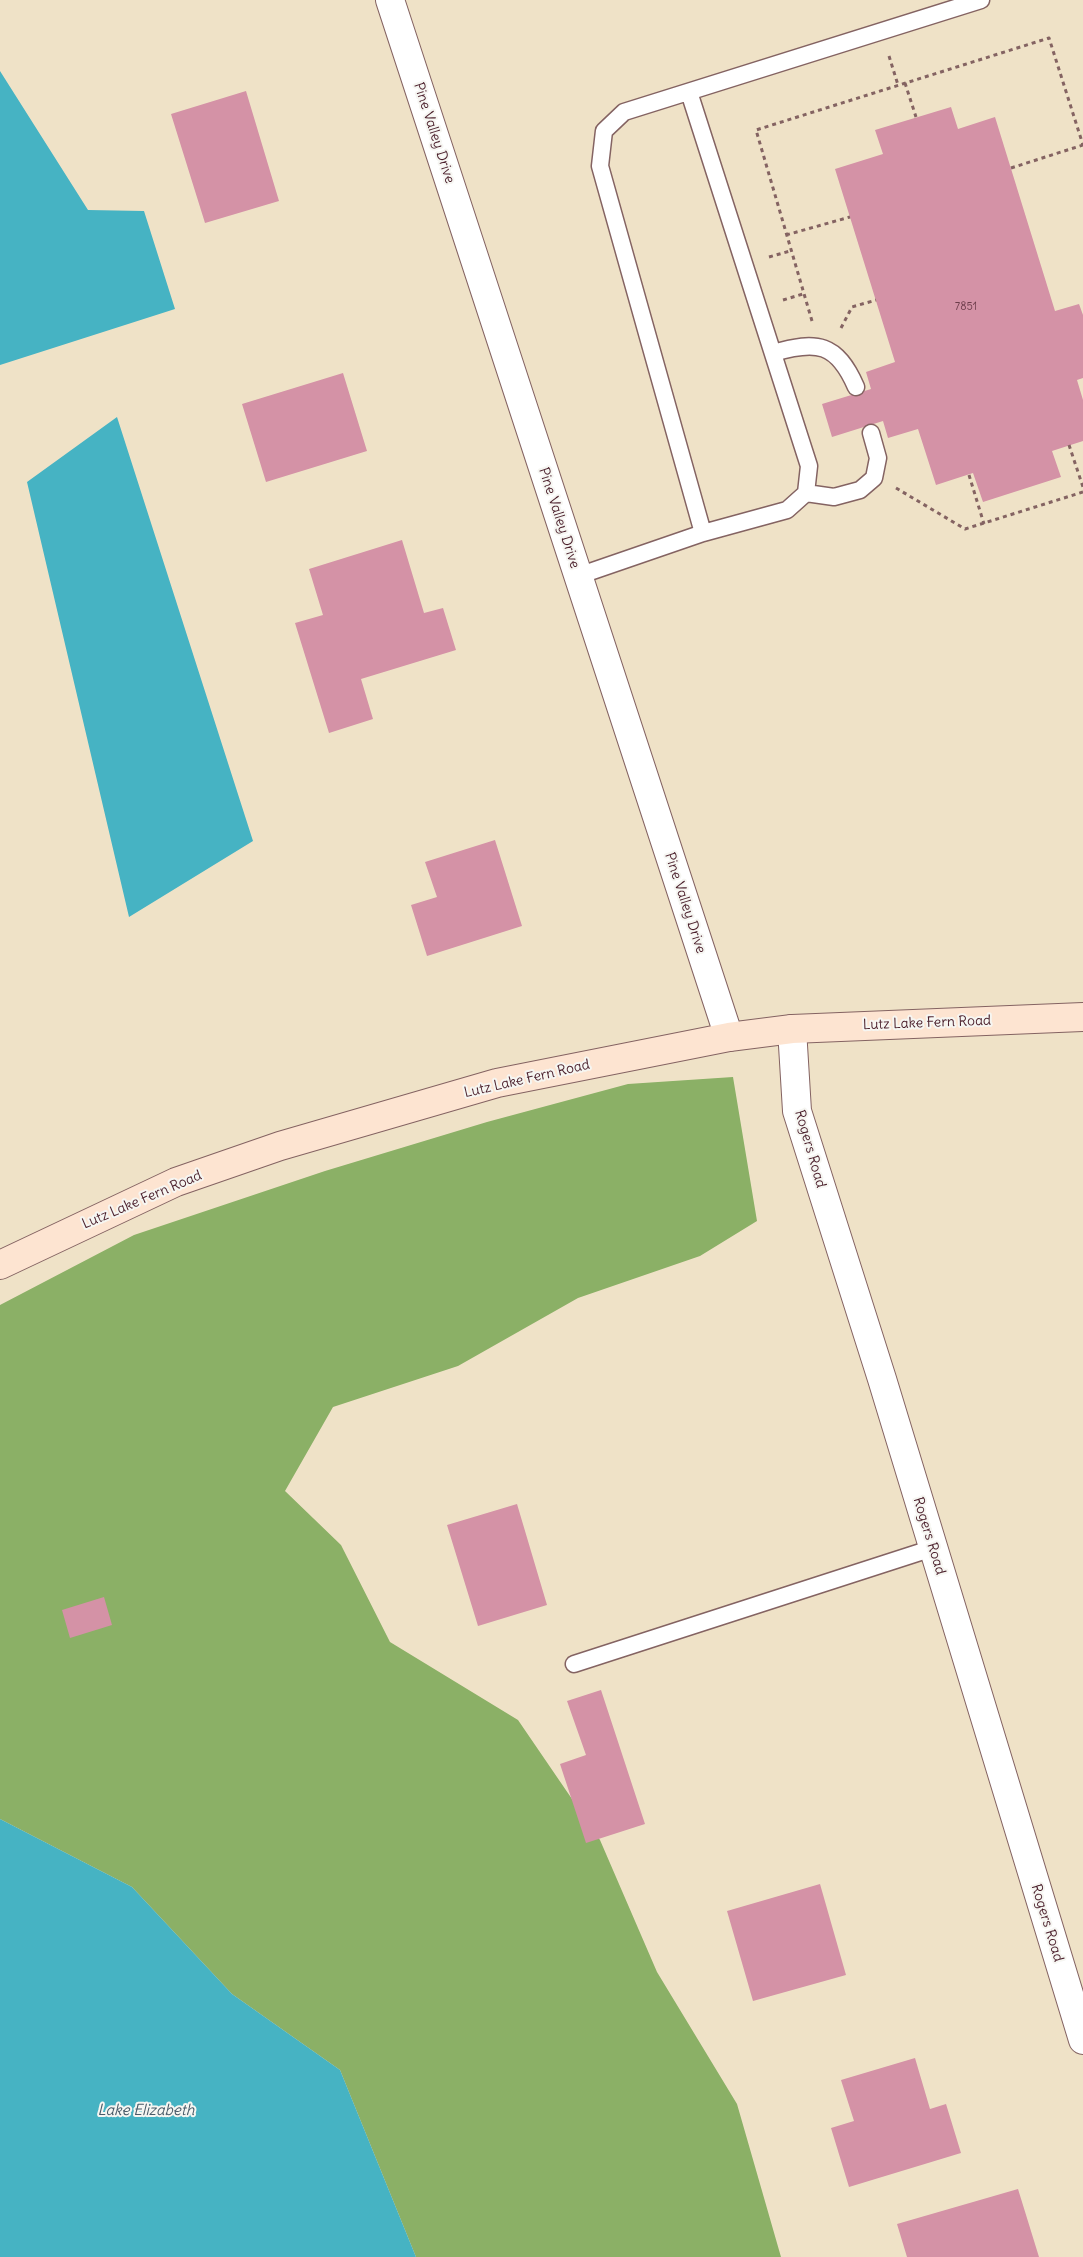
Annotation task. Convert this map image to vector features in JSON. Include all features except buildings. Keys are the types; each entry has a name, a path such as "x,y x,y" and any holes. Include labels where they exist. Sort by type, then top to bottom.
{"main road":[{"name":"Lutz Lake Fern Road","path":"0,1265 176,1182 280,1146 497,1083 728,1037 792,1029 1083,1017"}],"street":[{"name":"Pine Valley Drive","path":"390,0 728,1037"},
{"name":"Rogers Road","path":"792,1029 797,1111 1083,2040"}],"lane":[{"path":"703,533 600,166 604,131 624,112 981,0"},
{"path":"578,576 703,533 787,510 806,493 809,466 689,92"},
{"path":"773,354 808,346 831,350 847,366 856,387"},
{"path":"806,493 834,497 860,490 874,478 878,458 871,433"},
{"path":"574,1664 933,1548"}],"path":[{"path":"814,326 756,130 1049,38 1083,145 1011,168"},
{"path":"905,83 916,117"},
{"path":"786,235 850,217"},
{"path":"838,332 852,307 876,300"},
{"path":"1069,445 1083,487"},
{"path":"969,475 984,524"},
{"path":"891,485 965,529 1083,492"}],"green space":[{"path":"733,1077 757,1221 700,1256 578,1298 458,1366 333,1407 285,1491 341,1545 390,1642 518,1720 600,1840 657,1972 737,2104 781,2257 416,2257 340,2070 232,1994 132,1887 0,1819 0,1305 134,1235 325,1171 487,1122 628,1084"}],"water":[{"path":"0,71 88,210 144,211 175,309 0,365"},
{"path":"117,417 253,841 129,917 27,482"},
{"name":"Lake Elizabeth","path":"0,1819 132,1887 232,1994 340,2070 416,2257 0,2257"}]}
